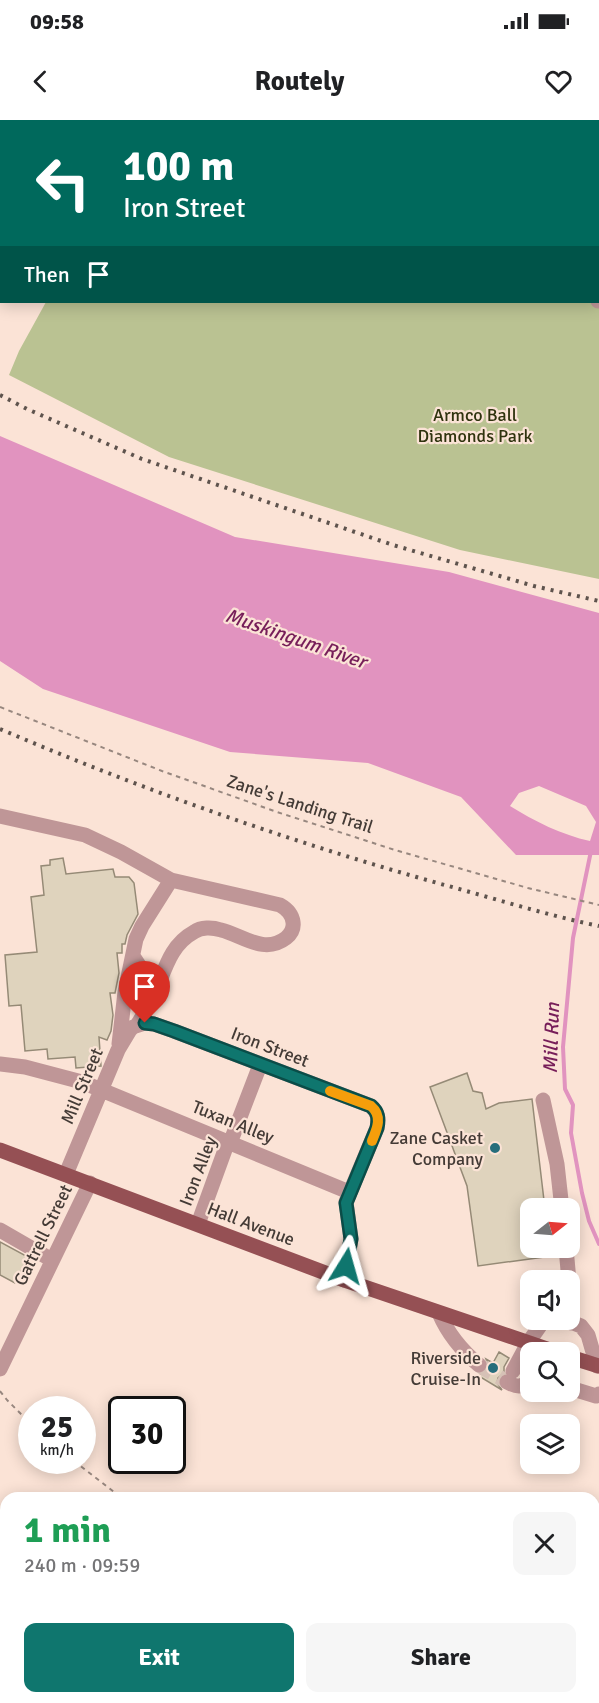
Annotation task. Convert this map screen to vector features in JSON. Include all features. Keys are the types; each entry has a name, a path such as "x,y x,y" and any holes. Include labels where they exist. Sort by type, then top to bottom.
{"main road":[{"name":"Hall Avenue","path":"0,1150 344,1280 525,1342"},
{"path":"580,1360 598,1366"}],"street":[{"path":"0,816 85,835 171,880 136,939 125,992 118,1050"},
{"name":"Mill Street","path":"66,1174 118,1050 130,1030 141,1024 172,952 179,943 195,931 204,928 222,930 259,944 280,942 292,931 294,924 287,909 280,905 171,880"},
{"path":"133,956 156,991"},
{"name":"Iron Street","path":"141,1024 154,1024 174,1031 371,1106 378,1114 377,1128 349,1192"},
{"name":"Tuxan Alley","path":"0,1064 25,1067 82,1082 230,1141 349,1192"},
{"name":"Iron Alley","path":"198,1224 260,1065"},
{"path":"543,1100 557,1164 561,1198"},
{"name":"Gattrell Street","path":"0,1369 90,1183"},
{"path":"344,1280 351,1239 346,1211 349,1192"},
{"path":"0,1230 52,1260"},
{"path":"439,1312 446,1330 465,1353 479,1365"},
{"path":"580,1326 588,1335 598,1366"},
{"path":"517,1371 517,1387 520,1387"},
{"path":"580,1392 596,1396 599,1394"}],"path":[{"name":"Zane's Landing Trail","path":"0,707 162,771 277,812 395,850 599,905"},
{"path":"0,1391 18,1411"},
{"path":"91,1474 114,1492"}],"green space":[{"name":"Armco Ball Diamonds Park","path":"45,303 599,303 599,579 460,550 169,457 9,375 19,351"}],"water":[{"name":"Muskingum River","path":"0,436 235,537 449,572 599,613 599,855 516,855 461,797 368,763 230,752 43,689 0,661","holes":["539,786 586,806 596,822 590,841 548,827 510,806 519,793"]}],"building":[{"path":"63,858 66,874 113,869 115,877 129,877 134,883 138,914 125,944 122,944 122,953 117,953 119,973 115,993 110,993 113,1015 111,1031 107,1040 99,1037 101,1066 76,1068 75,1057 48,1059 47,1049 25,1051 21,1005 9,1006 5,955 37,952 31,897 44,895 41,866 50,865 50,860"},
{"name":"Zane Casket Company","path":"467,1073 473,1091 482,1093 486,1109 499,1103 532,1099 544,1198 520,1198 520,1258 536,1258 478,1266 467,1186 430,1087"},
{"path":"0,1242 28,1257 15,1283 0,1275"},
{"path":"499,1352 509,1358 504,1367 504,1373 498,1378 497,1383 502,1390 477,1375 487,1371 489,1366 486,1359 493,1363"}],"waterway":[{"name":"Mill Run","path":"591,851 573,938 563,1047 565,1089 573,1105 571,1133 589,1221 599,1244"}],"tunnel":[{"path":"479,1365 507,1382"}],"railway":[{"path":"0,395 142,459 393,545 534,586 599,601"},
{"path":"0,729 163,794 273,833 539,912 599,926"}],"slow traffic":[{"path":"330,1091 371,1106 375,1110 378,1114 378,1121 372,1141"}],"place":[{"name":"Zane Casket Company","path":"495,1148"},
{"name":"Riverside Cruise-In","path":"493,1368"}],"route":[{"path":"145,1023 174,1031 371,1106 375,1110 378,1114 377,1128 346,1203 351,1239 346,1266"}]}
